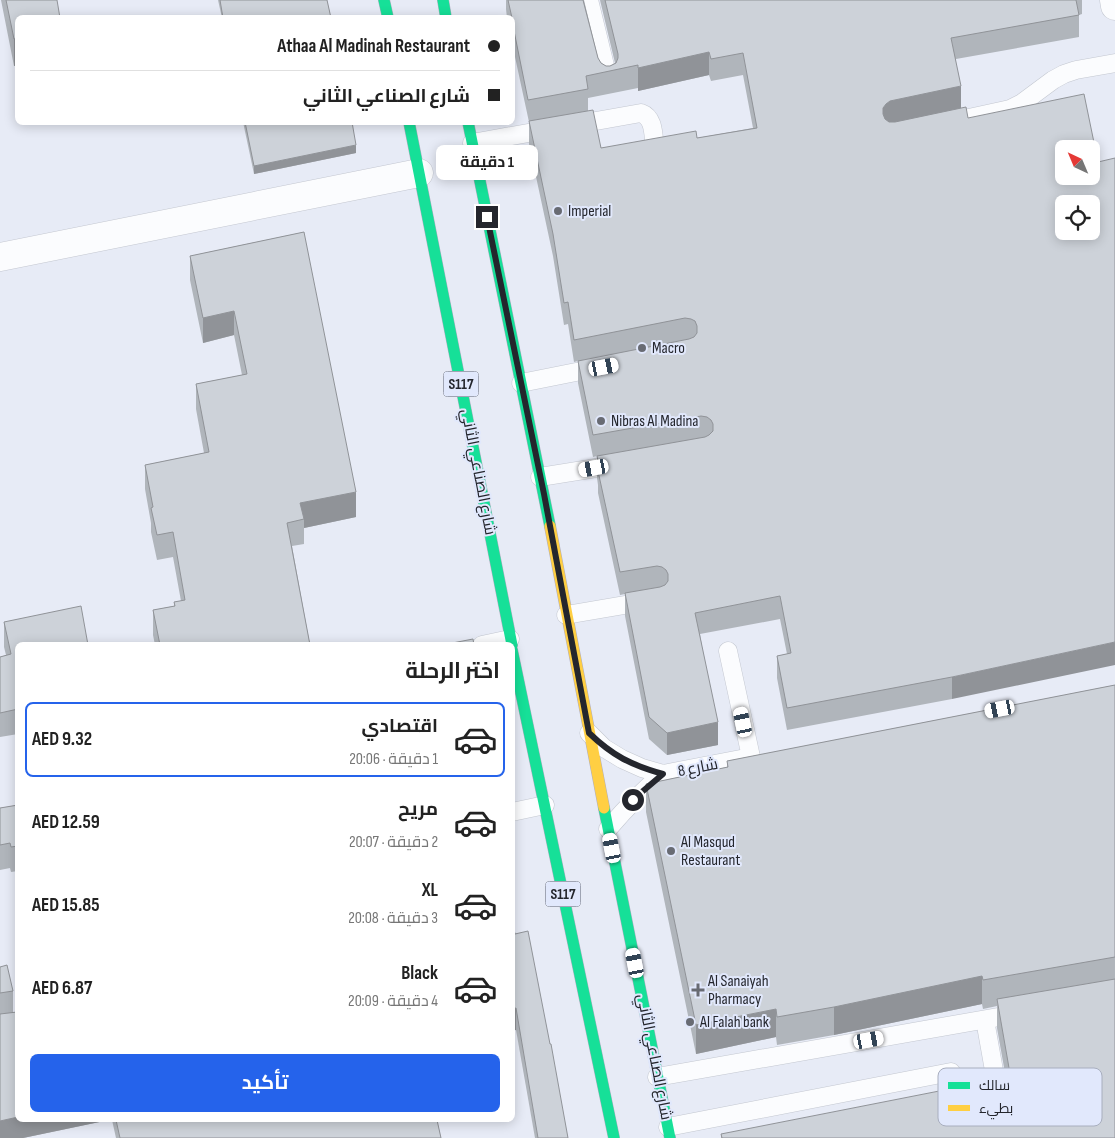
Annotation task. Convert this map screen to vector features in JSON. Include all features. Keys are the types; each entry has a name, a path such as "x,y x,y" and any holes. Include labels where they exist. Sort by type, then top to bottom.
{"main road":[{"path":"384,0 387,15"},
{"path":"442,0 445,15"},
{"name":"شارع الصناعي الثاني","path":"410,125 511,642"},
{"name":"شارع الصناعي الثاني","path":"469,125 669,1132"},
{"name":"شارع الصناعي الثاني","path":"515,660 614,1138"}],"street":[{"path":"1114,0 1115,6"},
{"path":"0,257 420,173"}],"lane":[{"path":"589,0 608,78"},
{"path":"929,126 1010,109 1064,74 1115,63"},
{"path":"472,143 641,113 649,117 651,122 655,149"},
{"path":"521,383 614,365"},
{"path":"540,478 636,461"},
{"path":"566,615 658,599"},
{"path":"728,651 751,757"},
{"name":"شارع 8","path":"589,733 604,748 622,759 642,768 663,774 770,754"},
{"name":"شارع 8","path":"608,829 643,791 663,774"},
{"path":"515,811 545,805"},
{"path":"658,1077 1041,1010"},
{"path":"985,1020 994,1068"},
{"path":"669,1132 938,1075"}],"building":[{"path":"6,0 57,0 60,15 15,15 14,39"},
{"path":"220,0 327,0 330,15 222,15"},
{"path":"508,0 583,0 598,58 601,63 610,66 616,63 618,54 605,0 1076,0 1079,15 951,38 961,86 890,101 883,108 883,114 889,122 895,122 966,107 968,118 1084,94 1093,140 1055,140 1055,185 1100,185 1100,162 1115,158 1115,642 952,677 787,708 777,656 791,653 780,596 695,613 718,722 667,733 649,717 625,593 665,585 668,581 668,574 662,567 657,566 620,572 598,471 600,470 597,456 705,437 713,431 713,424 707,417 701,416 593,435 578,361 689,339 697,333 697,326 695,321 685,318 574,340 568,302 564,303 553,234 529,121 593,110 601,148 696,131 697,138 757,128 743,53 711,59 709,52 638,68 638,65 586,76 588,89 528,100 515,36 515,15 511,15"},
{"path":"246,125 353,125 356,145 254,166"},
{"path":"304,232 356,492 300,503 304,519 287,523 309,642 159,642 153,610 175,606 174,602 185,600 173,532 157,535 145,465 209,452 196,384 247,374 234,311 203,318 190,256"},
{"path":"81,606 87,642 15,642 15,710 0,713 0,657 11,654 4,622"},
{"path":"473,639 474,642 458,642"},
{"path":"1115,685 1115,957 983,980 982,976 777,1017 776,1009 696,1025 646,784 728,767 727,761"},
{"path":"15,806 15,846 11,847 10,843 0,845 0,808"},
{"path":"528,931 568,1138 538,1138 516,1008 515,934"},
{"path":"7,965 13,991 0,993 0,967"},
{"path":"1115,979 1115,1138 722,1138 721,1134 938,1091 938,1126 1102,1126 1102,1068 1009,1068 997,999"},
{"path":"15,1012 15,1118 0,1121 0,1014"},
{"path":"116,1122 437,1122 441,1138 120,1138"}],"traffic: fast":[{"path":"384,0 387,15"},
{"path":"443,0 446,15"},
{"path":"410,125 511,642"},
{"path":"469,125 550,526"},
{"path":"515,664 614,1138"},
{"path":"604,808 670,1138"}],"traffic: slow":[{"path":"550,526 604,808"}],"place":[{"name":"Imperial","path":"558,211"},
{"name":"Macro","path":"642,348"},
{"name":"Nibras Al Madina","path":"601,421"},
{"name":"Al Masqud Restaurant","path":"671,851"},
{"name":"Al Sanaiyah Pharmacy","path":"698,990"},
{"name":"Al Falah bank","path":"690,1022"}],"route":[{"path":"487,217 544,494 589,733 604,748 622,759 642,768 663,774 633,800"}]}
